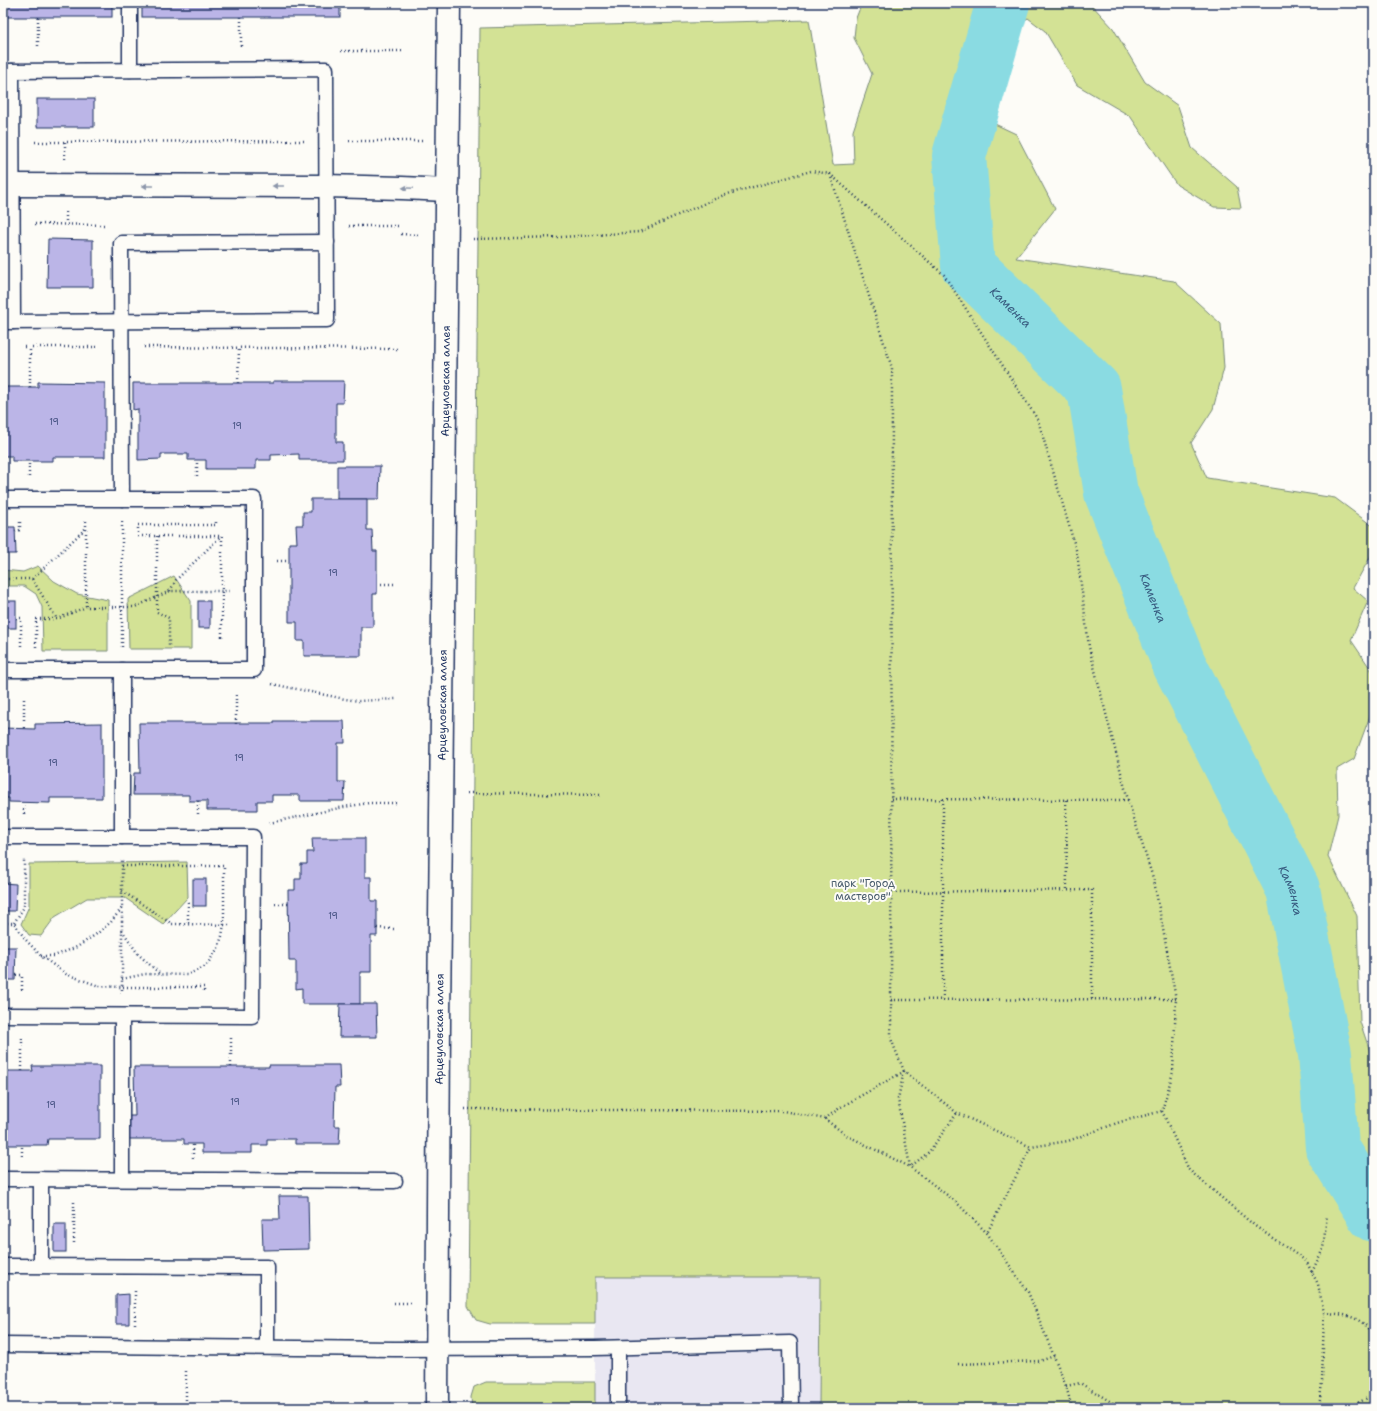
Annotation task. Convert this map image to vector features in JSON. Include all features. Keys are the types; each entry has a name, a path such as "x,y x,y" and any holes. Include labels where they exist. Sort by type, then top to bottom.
{"street":[{"name":"Арцеуловская аллея","path":"437,1408 449,3"},
{"path":"8,185 326,186 447,190"}],"lane":[{"path":"130,3 130,70"},
{"path":"326,69 327,320 8,322 8,185 13,142 8,71 326,69"},
{"path":"122,500 121,243 327,242"},
{"path":"3,500 254,499 254,670 3,670"},
{"path":"122,670 122,837"},
{"path":"3,837 253,837 252,1016 3,1015"},
{"path":"122,1016 122,1179"},
{"path":"3,1179 395,1181"},
{"path":"41,1179 41,1266"},
{"path":"3,1266 267,1267 268,1348"},
{"path":"3,1345 437,1349 618,1348 790,1343 790,1408"},
{"path":"618,1348 618,1408"}],"path":[{"path":"38,17 38,51"},
{"path":"241,17 241,51"},
{"path":"13,142 448,141"},
{"path":"446,238 470,239 561,237 639,232 724,195 811,171 830,174 944,275 1038,420 1077,553 1089,647 1128,800 1154,881 1176,999 1173,1072 1162,1111 1189,1170 1255,1226 1306,1260 1318,1284 1324,1313 1322,1382 1319,1408"},
{"path":"830,174 892,368 891,1039 904,1071 956,1113 1031,1147 1068,1141 1120,1122 1162,1111"},
{"path":"23,347 397,349"},
{"path":"30,347 30,387"},
{"path":"238,382 239,348"},
{"path":"122,500 122,670"},
{"path":"86,521 86,607"},
{"path":"4,579 32,579 86,528"},
{"path":"138,536 222,536"},
{"path":"157,536 157,612 169,618 169,649"},
{"path":"222,536 222,637"},
{"path":"170,591 176,580 222,536"},
{"path":"32,579 58,619"},
{"path":"377,584 396,584"},
{"path":"36,643 36,619 58,619 86,607 135,607 170,591 232,591"},
{"path":"16,618 21,618 21,653"},
{"path":"268,683 359,701 396,699"},
{"path":"236,690 236,724"},
{"path":"24,691 24,728"},
{"path":"467,793 603,795"},
{"path":"891,798 1128,800"},
{"path":"942,1000 943,799"},
{"path":"1066,800 1067,890"},
{"path":"263,824 369,803 396,803"},
{"path":"14,924 24,907 24,862"},
{"path":"14,924 41,956 66,974 99,986 122,987 122,862"},
{"path":"122,866 224,866 224,924 218,948 206,966 187,975 160,973 145,974 122,979"},
{"path":"892,892 1092,890 1092,1000"},
{"path":"122,891 172,924 234,925"},
{"path":"188,902 188,924"},
{"path":"41,956 54,956 77,947 111,922 122,908"},
{"path":"3,924 14,924"},
{"path":"377,928 395,928"},
{"path":"122,930 138,954 160,973"},
{"path":"891,1000 1176,999"},
{"path":"231,1033 231,1067"},
{"path":"825,1119 841,1107 904,1071"},
{"path":"904,1071 898,1099 910,1167"},
{"path":"439,1108 783,1111 825,1119 846,1135 910,1167 954,1200 987,1233 1028,1292 1066,1386 1072,1408"},
{"path":"910,1167 929,1152 956,1113"},
{"path":"987,1233 1031,1147"},
{"path":"74,1179 74,1266"},
{"path":"1312,1273 1323,1249 1327,1215"},
{"path":"134,1346 135,1266"},
{"path":"1324,1313 1347,1314 1366,1324 1374,1334"},
{"path":"186,1347 186,1408"},
{"path":"958,1364 1040,1361 1054,1356"},
{"path":"1066,1386 1080,1383 1121,1408"},
{"path":"1353,1408 1355,1404 1374,1395"}],"shaded area":[{"path":"595,1277 820,1277 819,1408 595,1408"}],"green space":[{"name":"парк \"Город мастеров\"","path":"862,3 1090,3 1113,28 1145,82 1178,106 1192,148 1237,187 1241,208 1214,207 1177,185 1130,116 1077,85 1045,31 1028,18 994,41 1001,81 980,117 1016,134 1055,209 1016,258 1174,281 1221,324 1224,368 1213,409 1191,443 1207,478 1335,498 1374,527 1374,550 1353,588 1368,601 1351,640 1374,674 1374,705 1354,759 1337,769 1338,815 1328,856 1357,916 1360,1022 1374,1063 1374,1408 819,1408 820,1277 595,1277 595,1324 490,1324 476,1320 468,1306 480,28 809,20 833,165 854,164 853,131 872,74 854,38 856,18","holes":["967,255 979,262 980,278 968,266"]},
{"path":"38,566 54,581 77,594 108,600 108,651 43,651 42,607 36,594 24,586 3,587 3,570 23,572"},
{"path":"174,576 191,601 191,649 129,649 128,599"},
{"path":"187,862 188,897 163,924 125,898 87,898 55,917 41,936 29,935 21,924 29,906 29,864"},
{"path":"486,1382 595,1382 595,1408 472,1408 471,1397 474,1387"}],"building":[{"path":"3,3 112,3 112,17 3,17"},
{"path":"142,3 340,3 340,17 142,17"},
{"path":"37,99 94,99 94,127 37,127"},
{"path":"48,239 93,240 93,287 47,287"},
{"path":"273,381 344,381 343,403 336,403 336,442 343,442 343,460 299,460 299,454 271,455 271,460 256,460 256,469 206,469 206,460 188,460 188,454 161,454 161,459 138,460 138,409 133,410 133,383 273,383"},
{"path":"38,382 105,383 105,457 53,457 53,461 12,461 12,456 3,456 3,387 38,387"},
{"path":"337,466 380,466 379,499 337,499"},
{"path":"311,499 367,499 367,530 372,530 373,551 377,551 377,594 373,594 373,627 361,627 361,656 304,656 304,641 297,641 297,622 289,622 289,543 297,543 296,525 303,525 303,512 311,512"},
{"path":"3,527 15,527 16,554 3,554"},
{"path":"3,601 16,601 16,628 3,628"},
{"path":"198,601 210,601 210,628 198,628"},
{"path":"274,721 344,721 345,743 338,743 338,782 345,782 344,801 300,801 300,795 272,795 272,801 257,801 257,810 207,810 207,801 189,801 189,795 133,795 134,773 140,773 139,723 274,723"},
{"path":"102,723 102,798 50,798 50,803 9,802 9,798 3,798 3,728 35,729 35,724"},
{"path":"312,838 365,838 365,877 371,877 371,901 377,901 377,936 371,936 371,972 360,972 360,1004 302,1004 302,988 296,989 296,961 289,961 288,890 295,890 295,879 301,879 301,864 307,864 307,852 313,852"},
{"path":"193,879 206,879 206,906 193,906"},
{"path":"3,883 16,884 15,911 3,911"},
{"path":"3,947 16,947 15,980 3,980"},
{"path":"340,1004 376,1004 377,1037 339,1037"},
{"path":"269,1065 339,1065 340,1087 335,1087 334,1126 340,1126 339,1144 295,1144 295,1139 267,1139 267,1145 252,1145 252,1153 202,1153 202,1144 184,1144 184,1139 128,1139 128,1116 135,1116 134,1067 269,1067"},
{"path":"32,1066 100,1066 100,1139 48,1139 47,1145 7,1145 6,1140 3,1140 3,1071 33,1071"},
{"path":"279,1196 308,1196 309,1249 263,1250 262,1219 280,1219"},
{"path":"54,1224 66,1224 66,1252 54,1252"},
{"path":"129,1294 129,1324 116,1324 116,1295"},
{"path":"53,1405 70,1405 70,1408 53,1408"},
{"path":"325,1407 325,1408 308,1408"}],"waterway":[{"name":"Каменка","path":"1003,3 959,156 968,266 1094,389 1111,493 1179,664 1293,889 1325,1054 1332,1148 1374,1215"}]}
